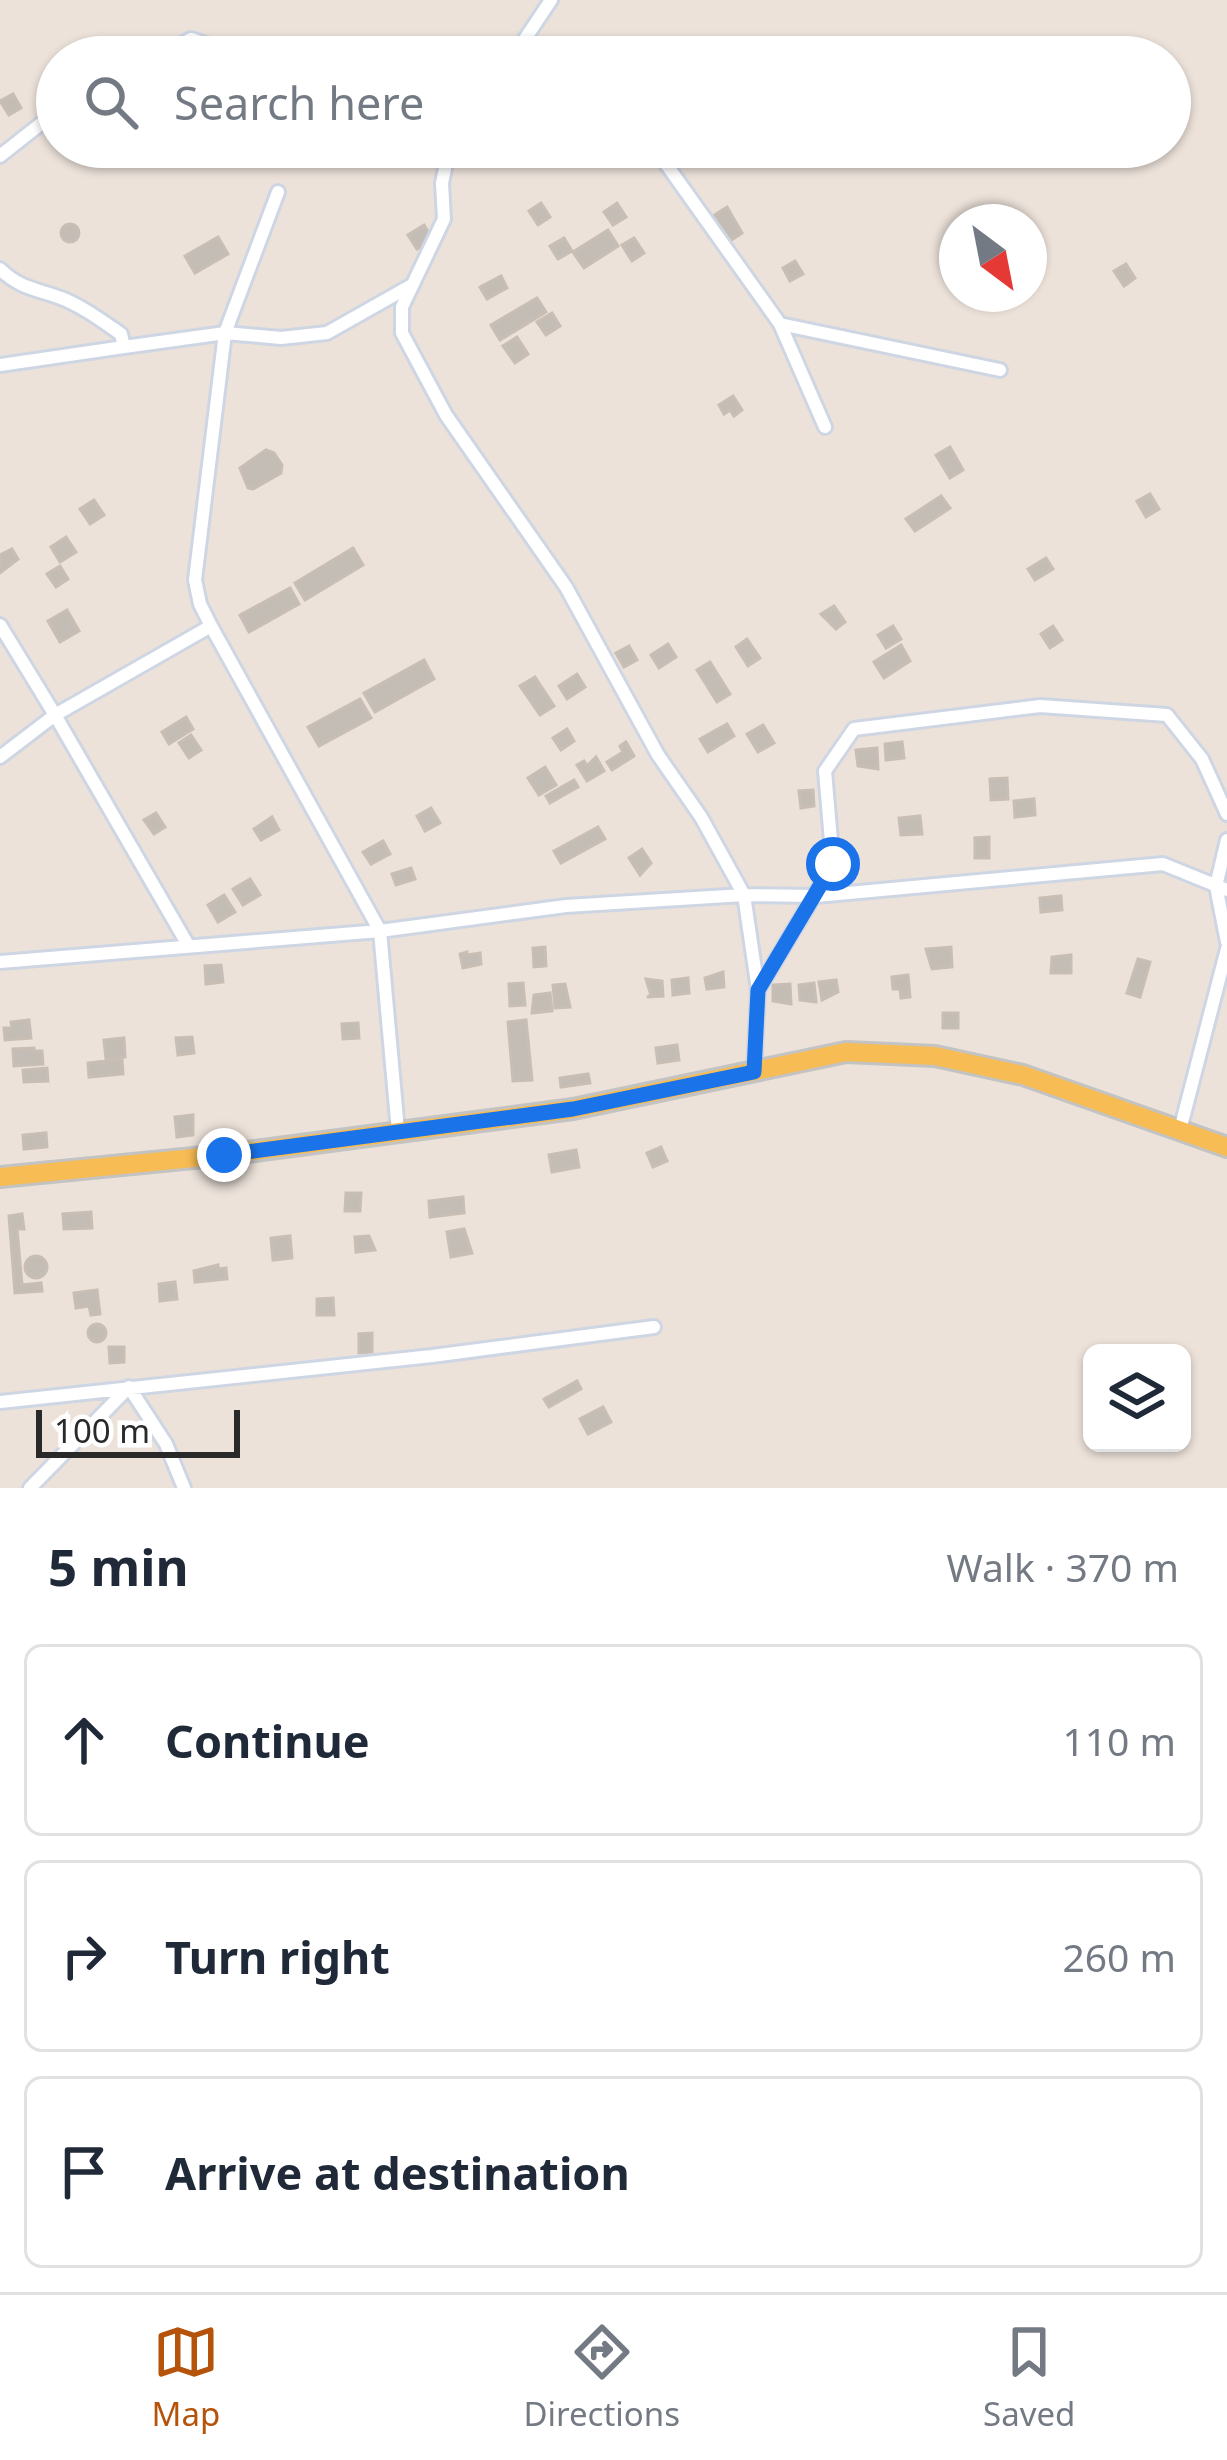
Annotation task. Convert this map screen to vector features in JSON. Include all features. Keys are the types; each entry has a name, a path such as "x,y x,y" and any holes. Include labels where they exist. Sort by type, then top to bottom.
{"main road":[{"path":"0,1177 224,1155 573,1109 846,1052 935,1056 1023,1075 1227,1147"}],"street":[{"path":"527,36 551,0"},
{"path":"0,156 36,128"},
{"path":"445,168 444,219 402,307 402,333 446,415 566,587 658,755 701,817 744,895 758,990 754,1072"},
{"path":"669,168 780,324 825,427"},
{"path":"278,191 225,333 195,580 211,626 380,931 398,1131"},
{"path":"0,268 16,285 64,299 89,313 121,334 124,346"},
{"path":"0,365 225,333 281,338 326,334 412,285"},
{"path":"780,324 1000,370"},
{"path":"0,625 188,945"},
{"path":"0,757 55,715 211,626"},
{"path":"758,990 833,864 825,771 854,729 1040,706 1167,715 1202,760 1227,814"},
{"path":"1180,1130 1227,945 1222,888 1227,840"},
{"path":"0,962 380,931 566,906 744,895 816,896 1163,864 1222,888"},
{"path":"0,1402 654,1327"},
{"path":"30,1488 129,1387"},
{"path":"129,1387 166,1444 184,1488"}],"building":[{"path":"13,94 21,108 9,115 0,101"},
{"path":"541,203 550,217 538,225 529,211"},
{"path":"617,203 626,217 613,225 604,212"},
{"path":"727,207 742,233 730,241 713,216"},
{"path":"70,224 79,233 70,242 61,233"},
{"path":"424,225 433,240 417,249 408,235"},
{"path":"608,230 618,246 584,268 573,252"},
{"path":"218,237 228,254 195,273 185,256"},
{"path":"564,238 572,251 558,259 550,246"},
{"path":"634,238 644,253 632,261 622,245"},
{"path":"795,261 803,274 790,281 783,268"},
{"path":"1126,264 1135,278 1124,286 1114,271"},
{"path":"501,276 507,288 487,299 480,287"},
{"path":"537,298 546,312 500,340 491,325"},
{"path":"552,313 560,326 546,335 537,322"},
{"path":"517,337 528,354 515,363 503,346"},
{"path":"733,396 742,410 734,416 730,410 724,414 719,405"},
{"path":"950,447 963,470 950,478 936,455"},
{"path":"266,450 282,465 281,473 248,488 240,468"},
{"path":"1150,494 1159,509 1146,517 1137,501"},
{"path":"941,496 950,508 915,531 906,519"},
{"path":"94,500 104,515 90,524 80,509"},
{"path":"66,537 76,552 60,562 51,547"},
{"path":"353,548 363,565 305,600 295,583"},
{"path":"12,549 18,559 1,572 0,555"},
{"path":"1046,558 1053,569 1035,580 1028,569"},
{"path":"60,566 68,579 56,587 47,574"},
{"path":"290,588 299,604 249,632 240,615"},
{"path":"834,606 845,622 836,629 821,614"},
{"path":"67,610 79,631 60,642 48,621"},
{"path":"893,626 901,639 886,648 878,635"},
{"path":"1053,626 1062,640 1050,648 1041,634"},
{"path":"747,639 760,658 748,666 736,647"},
{"path":"668,644 676,657 659,668 651,655"},
{"path":"901,645 910,661 884,678 874,662"},
{"path":"629,646 637,660 624,667 616,653"},
{"path":"424,660 434,679 375,712 364,693"},
{"path":"710,662 730,694 717,702 697,670"},
{"path":"577,674 585,687 567,699 559,686"},
{"path":"535,677 554,706 540,715 520,686"},
{"path":"360,699 371,718 319,746 308,727"},
{"path":"186,717 193,729 169,744 162,732"},
{"path":"727,724 734,736 708,752 700,739"},
{"path":"763,725 774,743 758,752 747,734"},
{"path":"567,729 574,741 561,750 553,738"},
{"path":"191,735 201,750 189,758 179,743"},
{"path":"626,742 634,756 612,770 607,762 623,752 620,746"},
{"path":"902,742 904,758 886,760 885,744"},
{"path":"877,748 878,769 858,766 856,750"},
{"path":"596,757 604,771 587,781 577,765 584,761 587,766"},
{"path":"545,767 556,785 539,795 528,778"},
{"path":"1007,778 1008,799 991,800 990,779"},
{"path":"574,780 578,787 550,803 546,796"},
{"path":"813,790 814,806 801,808 799,791"},
{"path":"1034,799 1035,815 1015,817 1014,801"},
{"path":"431,808 440,823 425,831 417,816"},
{"path":"156,813 165,827 154,834 144,820"},
{"path":"920,816 922,834 901,835 899,818"},
{"path":"272,817 279,830 261,840 254,829"},
{"path":"598,827 605,839 561,863 554,851"},
{"path":"989,837 989,858 975,858 975,838"},
{"path":"383,841 390,854 371,864 363,852"},
{"path":"642,849 651,863 640,875 629,858"},
{"path":"411,868 415,879 396,885 392,874"},
{"path":"250,879 260,895 243,905 233,889"},
{"path":"224,895 235,912 218,922 208,905"},
{"path":"1061,896 1062,910 1041,912 1040,898"},
{"path":"545,947 546,966 534,967 533,948"},
{"path":"951,947 952,967 932,969 926,949"},
{"path":"480,953 481,964 463,968 460,954"},
{"path":"1071,955 1071,973 1051,973 1052,957"},
{"path":"1138,959 1150,962 1140,997 1127,993"},
{"path":"221,965 223,982 206,984 205,966"},
{"path":"723,972 724,987 707,989 705,978"},
{"path":"908,975 910,997 901,998 900,989 893,989 892,977"},
{"path":"688,978 689,993 673,995 672,980"},
{"path":"646,979 662,981 663,996 647,997 651,995"},
{"path":"836,980 838,992 822,1000 819,982"},
{"path":"523,983 525,1005 510,1006 509,984"},
{"path":"814,983 816,1002 800,1000 799,985"},
{"path":"565,984 570,1007 555,1008 553,985"},
{"path":"790,984 791,1004 773,1001 773,985"},
{"path":"550,993 552,1011 532,1013 534,995"},
{"path":"943,1013 958,1013 958,1028 943,1028"},
{"path":"29,1020 31,1038 5,1040 4,1028 12,1028 11,1022"},
{"path":"526,1020 532,1080 513,1081 508,1022"},
{"path":"358,1023 359,1038 343,1039 342,1024"},
{"path":"192,1037 194,1053 178,1055 176,1038"},
{"path":"124,1038 125,1057 106,1059 104,1040"},
{"path":"677,1045 679,1060 658,1063 656,1048"},
{"path":"13,1049 42,1051 43,1064 14,1066"},
{"path":"122,1059 123,1074 89,1077 88,1063"},
{"path":"47,1068 48,1081 24,1082 23,1070"},
{"path":"588,1074 590,1083 561,1087 560,1078"},
{"path":"193,1115 193,1135 177,1137 175,1117"},
{"path":"46,1133 47,1147 24,1149 23,1135"},
{"path":"661,1147 667,1161 653,1167 647,1153"},
{"path":"576,1150 579,1167 552,1172 549,1155"},
{"path":"346,1193 361,1193 360,1211 345,1211"},
{"path":"463,1197 464,1213 430,1217 429,1201"},
{"path":"91,1212 92,1228 64,1229 63,1214"},
{"path":"22,1214 24,1229 17,1229 22,1285 41,1283 42,1291 15,1293 9,1216"},
{"path":"464,1229 472,1253 451,1257 447,1232"},
{"path":"290,1236 292,1258 273,1260 271,1238"},
{"path":"369,1236 375,1250 356,1252 355,1237"},
{"path":"36,1256 47,1267 36,1278 25,1267"},
{"path":"218,1265 218,1269 226,1268 227,1279 195,1282 194,1271"},
{"path":"175,1282 177,1299 160,1301 159,1284"},
{"path":"97,1290 100,1314 91,1315 89,1306 76,1308 74,1293"},
{"path":"333,1298 334,1315 317,1315 317,1299"},
{"path":"97,1324 106,1333 97,1342 88,1333"},
{"path":"372,1333 372,1352 359,1353 359,1334"},
{"path":"109,1347 124,1347 124,1362 110,1363"},
{"path":"577,1381 581,1389 549,1407 544,1399"},
{"path":"603,1407 611,1422 588,1434 580,1419"}],"route":[{"path":"224,1155 573,1109 754,1072 758,990 833,864"}]}
